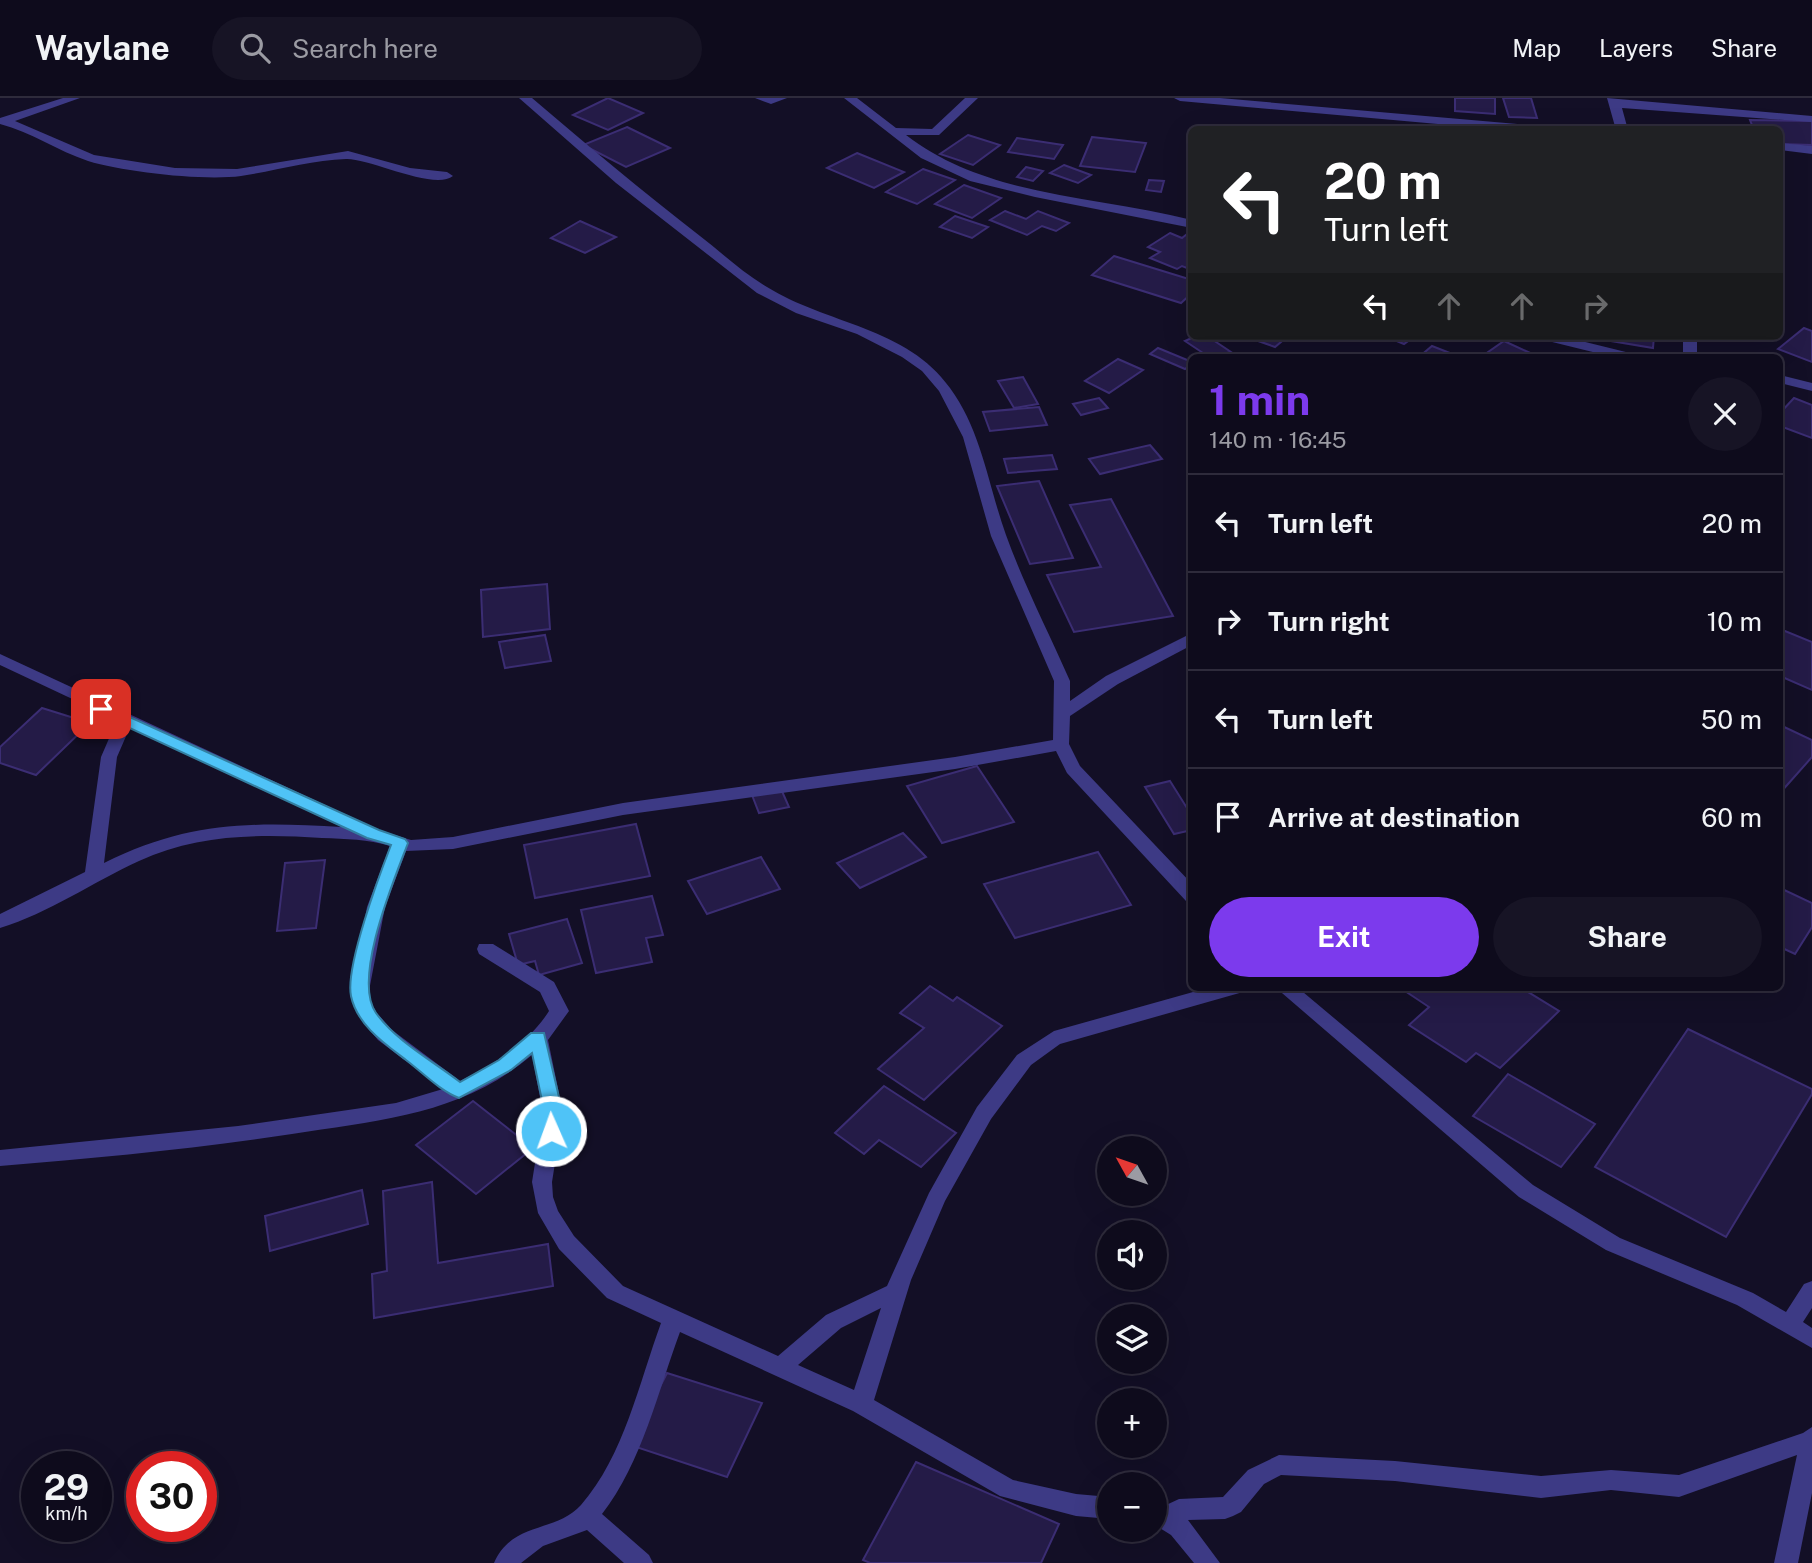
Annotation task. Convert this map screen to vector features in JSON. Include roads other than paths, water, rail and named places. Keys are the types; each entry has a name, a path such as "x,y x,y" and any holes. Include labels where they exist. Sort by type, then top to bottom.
{"street":[{"path":"1,122 74,98"},
{"path":"525,98 620,180 762,289 801,310 862,331 927,368 946,390 970,437 999,536 1062,681 1060,744 1073,769 1188,892"},
{"path":"761,98 771,102 781,98"},
{"path":"850,98 933,160 962,173 1027,190 1188,222"},
{"path":"893,131 935,133 972,98"},
{"path":"1180,98 1505,126"},
{"path":"1621,126 1614,101 1812,119"},
{"path":"1,122 21,126 91,158 175,172 237,173 348,155 409,172 447,176"},
{"path":"1783,147 1812,150"},
{"path":"1561,340 1617,354"},
{"path":"1783,380 1812,387"},
{"path":"1063,713 1112,680 1188,640"},
{"path":"0,659 125,720 373,834 410,846 453,843 623,809 955,763 1060,744"},
{"path":"93,878 109,757 125,720"},
{"path":"0,921 156,847 202,835 246,829 373,834"},
{"path":"400,843 376,906 359,996 369,1016 385,1035 459,1091"},
{"path":"0,1158 112,1150 247,1133 420,1106 459,1091 505,1065 552,1027 559,1011 547,988 486,950"},
{"path":"861,1404 897,1292 936,1199 984,1113 1024,1060 1054,1038 1222,991"},
{"path":"1289,991 1526,1191 1613,1244 1745,1300 1812,1339"},
{"path":"538,1038 553,1110 550,1151 541,1185 552,1223 589,1268 615,1292 861,1404 1008,1489 1076,1505 1097,1507"},
{"path":"1789,1326 1812,1290"},
{"path":"781,1367 828,1322 848,1310 897,1292"},
{"path":"506,1563 518,1546 541,1534 570,1526 587,1515 615,1473 674,1318"},
{"path":"1167,1514 1180,1510 1225,1508 1233,1504 1256,1477 1279,1465 1395,1471 1541,1487 1624,1480 1679,1486 1812,1438"},
{"path":"1786,1563 1812,1438"},
{"path":"587,1515 640,1563"},
{"path":"1167,1519 1184,1531 1208,1563"}]}
